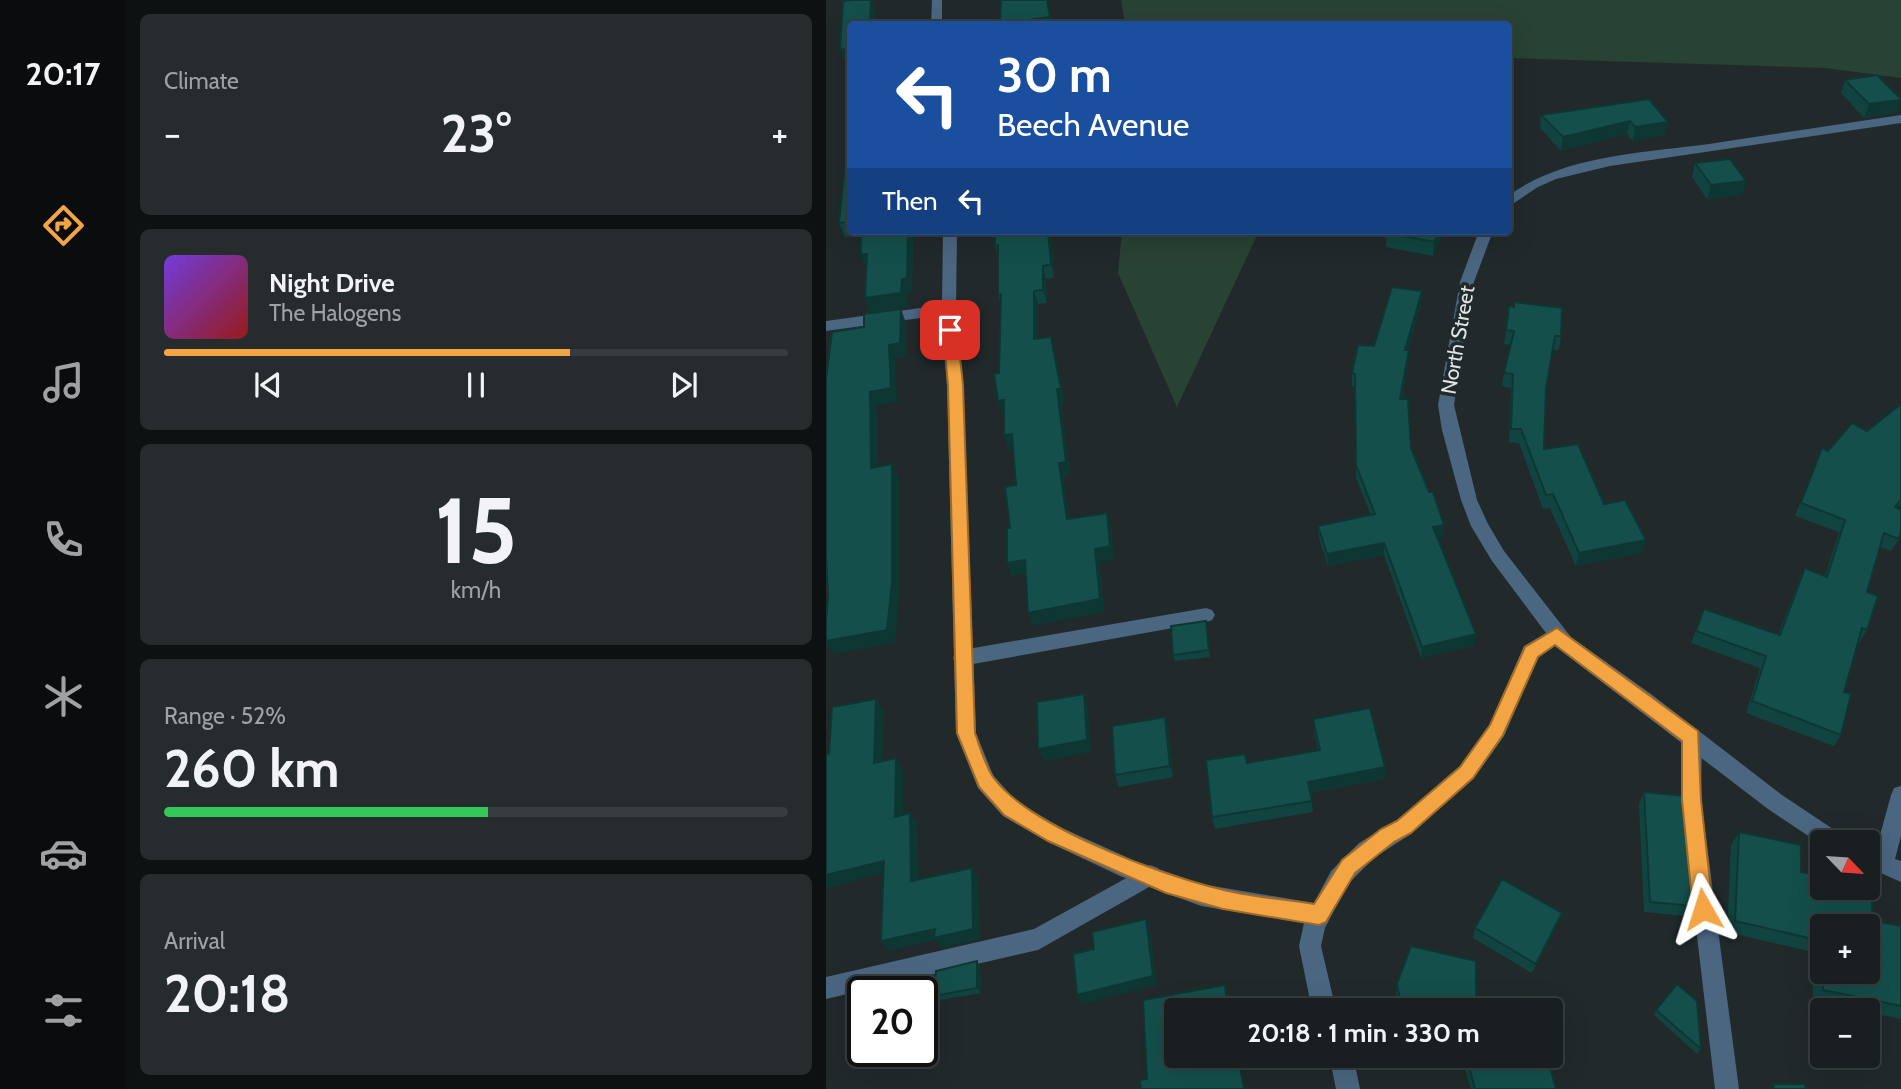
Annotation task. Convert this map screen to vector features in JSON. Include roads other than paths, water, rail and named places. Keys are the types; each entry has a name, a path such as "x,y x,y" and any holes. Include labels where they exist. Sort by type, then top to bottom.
{"street":[{"path":"937,0 937,21"},
{"path":"1512,200 1533,184 1552,176 1610,162 1901,120"},
{"path":"950,235 949,309 956,385 966,733 985,781 1010,809 1055,835 1128,869 1201,895 1319,915"},
{"name":"North Street","path":"1485,235 1467,282 1446,405 1469,500 1480,526 1564,643 1775,802 1817,830"},
{"path":"826,326 949,309"},
{"path":"962,658 1206,615"},
{"path":"1321,998 1310,946 1319,915 1349,866 1404,827 1467,772 1497,730 1531,652 1557,635"},
{"path":"1692,737 1691,800 1727,1089"},
{"path":"1884,864 1901,795"},
{"path":"826,988 1038,939 1150,875"},
{"path":"1344,1068 1349,1089"}]}
